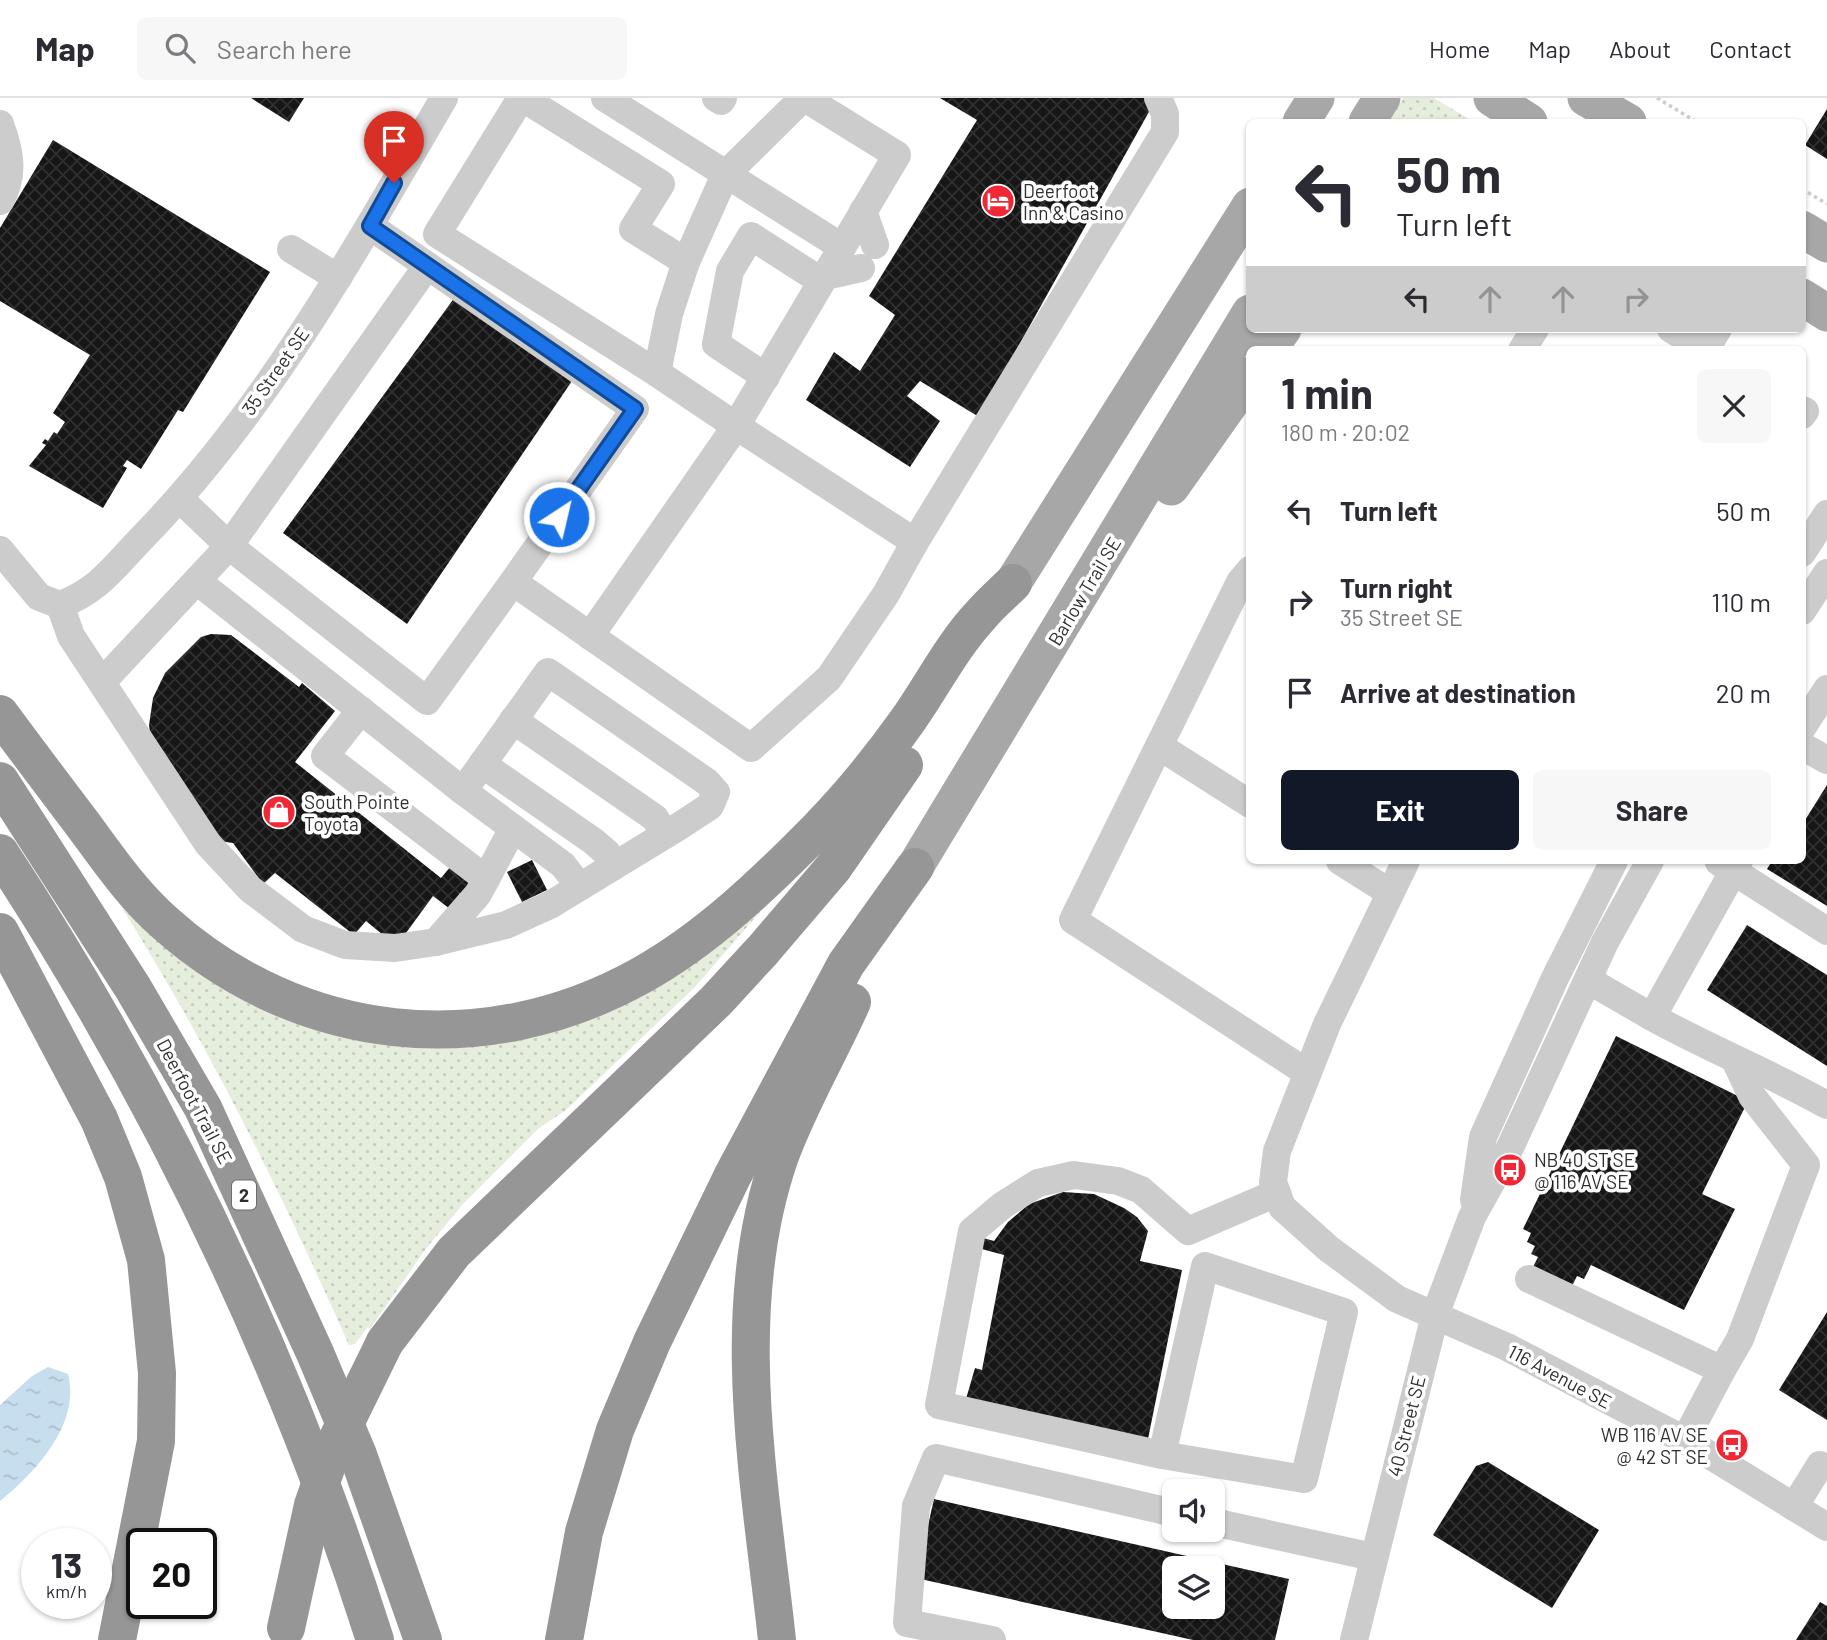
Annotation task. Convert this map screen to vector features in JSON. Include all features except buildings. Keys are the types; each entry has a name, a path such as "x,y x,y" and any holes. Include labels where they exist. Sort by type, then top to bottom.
{"highway":[{"path":"0,714 140,899 203,953 261,989 332,1016 409,1031 482,1029 555,1011 627,982 676,954 724,916 819,828 861,783 978,618 1013,583"},
{"path":"286,1634 313,1505 333,1448 385,1342 454,1252 716,1001 800,908 833,868 924,735 995,622 1013,583"},
{"name":"Deerfoot Trail SE","path":"0,781 133,988 202,1108 315,1353 358,1455 423,1640"},
{"name":"2","path":"0,853 98,1011 157,1116 204,1212 308,1447 338,1524 375,1640"},
{"path":"564,1640 584,1532 615,1430 652,1342 733,1175 846,964 915,867"},
{"path":"777,1640 752,1383 753,1290 761,1229 781,1156 915,867"},
{"path":"0,932 99,1119 126,1188 146,1260 157,1373 156,1441 117,1640"}],"main road":[{"path":"1369,119 1382,98"},
{"path":"1492,98 1525,119"},
{"path":"1586,98 1623,119"},
{"path":"1608,98 1631,119"},
{"path":"1013,583 1246,212"},
{"path":"1806,231 1827,244"},
{"path":"1806,300 1827,313"},
{"name":"Barlow Trail SE","path":"915,867 1110,549 1246,320"},
{"path":"1110,549 1142,528 1246,381"}],"street":[{"name":"35 Street SE","path":"60,605 88,594 180,499 276,375 370,226 444,98"},
{"path":"686,262 634,229 661,184 522,98 437,234 657,373 915,542"},
{"path":"605,98 842,247"},
{"path":"716,98 721,101 723,98"},
{"path":"590,636 736,426 898,155 804,98 725,175 686,262 669,314 657,373"},
{"path":"513,582 751,748 829,678 886,594 1165,132 1165,114 1158,98"},
{"path":"0,124 9,150 9,184 0,201"},
{"path":"823,279 868,257 863,211"},
{"path":"180,499 229,546 427,701 635,409 370,226"},
{"path":"765,377 716,344 730,271 751,236 823,279"},
{"path":"291,249 338,278"},
{"path":"103,681 229,546 428,266"},
{"path":"1677,333 1699,346"},
{"path":"1806,547 1827,514"},
{"path":"0,550 39,597 60,605 71,636 208,844 250,889 303,929 345,945 396,948 436,942 506,925 580,887 665,835 710,806 716,792 707,782 548,672 463,792"},
{"path":"1806,605 1827,573"},
{"path":"1246,575 1240,582 1073,920 1306,1072"},
{"path":"197,581 463,792 563,865 580,887"},
{"path":"1808,746 1827,689"},
{"path":"361,710 325,756 486,879"},
{"path":"513,720 655,818 665,835"},
{"path":"1159,746 1246,801"},
{"path":"482,764 593,841 607,853 614,866"},
{"path":"436,942 478,894 513,828"},
{"path":"1345,864 1389,892"},
{"path":"1188,1231 1277,1193 1273,1182 1277,1151 1306,1072 1404,864"},
{"name":"40 Street SE","path":"1472,1217 1483,1137 1555,978 1612,864"},
{"name":"40 Street SE","path":"1354,1640 1435,1315 1472,1217 1508,1152 1588,980 1648,864"},
{"path":"1652,1017 1730,864 1827,930"},
{"path":"1588,980 1652,1017 1735,1060 1763,1070 1827,1105"},
{"path":"1685,1440 1740,1339 1805,1165 1752,1096 1735,1060"},
{"path":"1162,1455 1205,1266 1188,1231 1141,1190 1107,1179 1074,1175 1038,1183 1003,1205 972,1231 939,1405 1162,1455 1304,1479 1344,1312 1205,1266"},
{"name":"116 Avenue SE","path":"1277,1193 1282,1207 1329,1249 1397,1299 1507,1348 1685,1440 1827,1527"},
{"path":"1529,1279 1722,1370"},
{"path":"992,1640 907,1631 916,1506 936,1458 1162,1510"},
{"path":"1794,1507 1820,1465"},
{"path":"1225,1525 1373,1557"}],"path":[{"path":"1657,98 1692,119"},
{"path":"1806,191 1827,204"}],"green space":[{"path":"1403,98 1434,98 1469,119 1391,119"},
{"path":"774,896 694,988 566,1110 539,1128 463,1204 425,1250 370,1329 368,1327 355,1344 349,1345 298,1233 215,1068 122,908 128,902 202,969 499,1035"}],"water":[{"path":"48,1367 68,1374 68,1410 62,1428 41,1461 0,1501 0,1405 32,1376"}],"place":[{"name":"Deerfoot Inn & Casino","path":"998,201"},
{"name":"South Pointe Toyota","path":"279,812"},
{"name":"NB 40 ST SE @ 116 AV SE","path":"1510,1170"},
{"name":"WB 116 AV SE @ 42 ST SE","path":"1732,1445"}],"route":[{"path":"394,183 370,226 635,409 559,517"}]}
